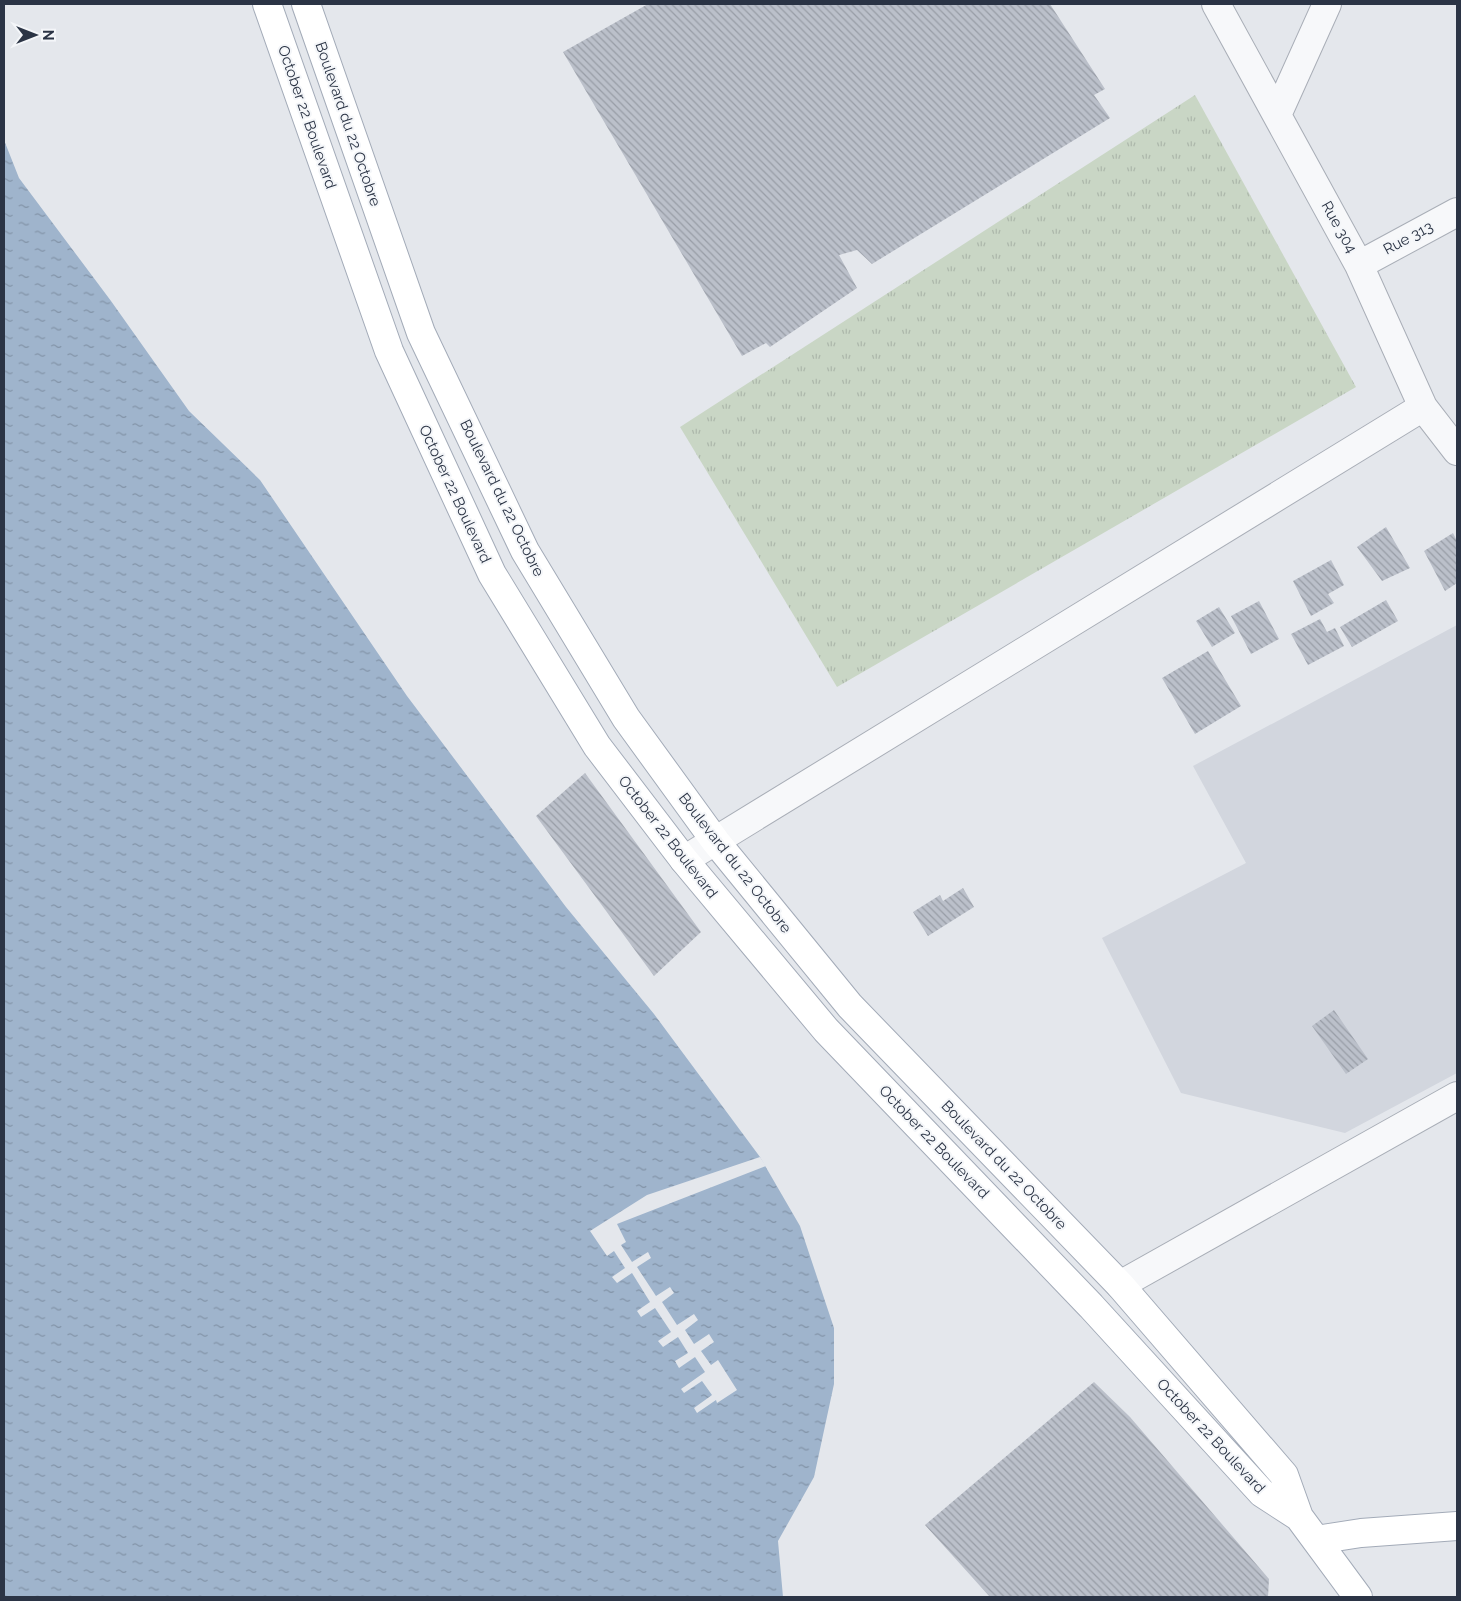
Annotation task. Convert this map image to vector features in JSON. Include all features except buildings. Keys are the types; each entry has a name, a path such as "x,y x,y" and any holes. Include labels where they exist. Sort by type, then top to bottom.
{"main road":[{"name":"October 22 Boulevard","path":"267,4 389,351 492,574 597,746 684,860 826,1030 1091,1306 1262,1493 1299,1517"},
{"name":"Boulevard du 22 Octobre","path":"306,4 422,333 525,551 626,718 716,842 850,1006 1120,1285 1284,1475 1299,1517 1358,1597"},
{"path":"1316,1540 1362,1533 1457,1526"}],"street":[{"name":"Rue 304","path":"1216,4 1359,265 1423,407 1457,451"},
{"path":"1277,115 1327,4"},
{"name":"Rue 313","path":"1359,265 1457,212"},
{"path":"684,860 1423,407"},
{"path":"1120,1285 1457,1096"}],"shaded area":[{"path":"1457,625 1457,1073 1345,1133 1181,1093 1102,938 1246,863 1193,766"}],"green space":[{"path":"1195,95 1356,387 837,687 680,427"}],"water":[{"path":"4,140 19,178 111,301 189,411 260,480 407,696 566,907 654,1014 760,1157 800,1226 834,1328 834,1384 814,1477 778,1541 783,1597 4,1597"}],"pier":[{"path":"760,1157 766,1166 617,1224 626,1242 621,1245 632,1262 648,1252 651,1258 637,1267 656,1296 670,1287 674,1293 662,1302 677,1325 694,1314 698,1320 685,1330 694,1344 709,1334 714,1342 701,1351 711,1365 718,1360 737,1390 717,1403 716,1400 697,1413 694,1408 712,1395 702,1381 684,1393 681,1389 705,1372 695,1357 679,1368 675,1361 688,1353 678,1337 663,1347 658,1341 671,1332 655,1308 641,1317 637,1311 650,1302 632,1273 617,1283 612,1277 625,1268 614,1251 607,1256 590,1231 647,1195"}]}
